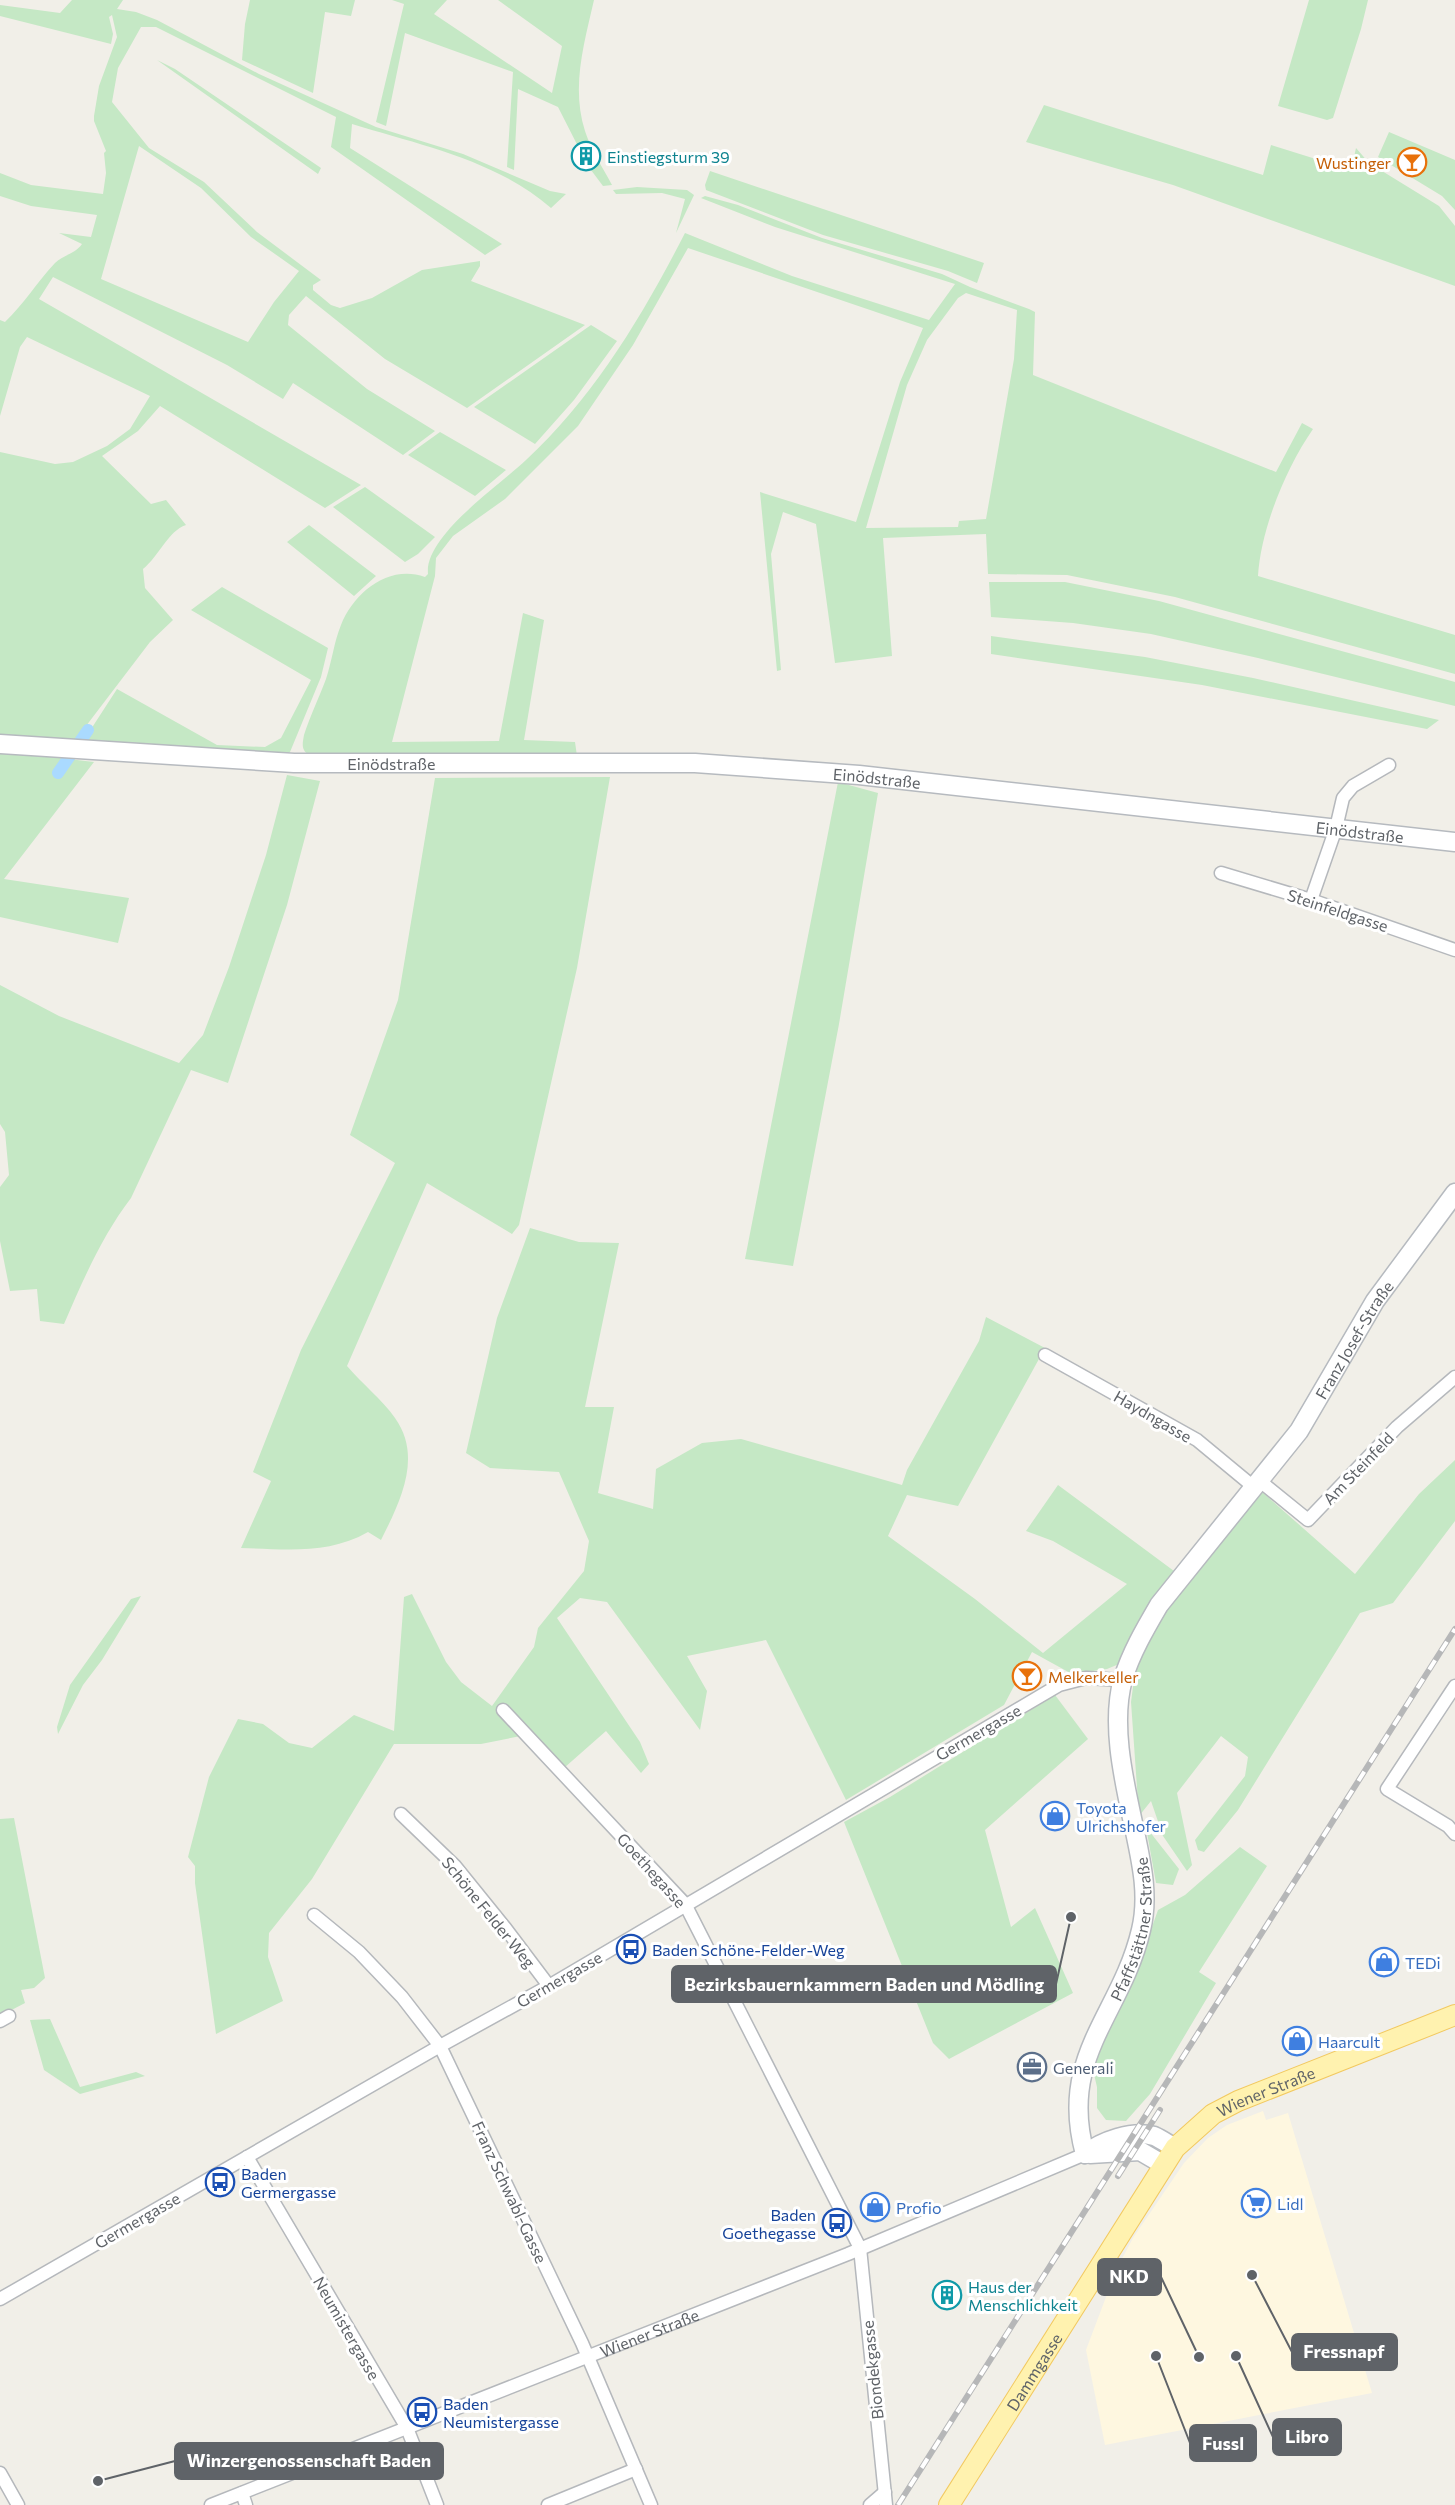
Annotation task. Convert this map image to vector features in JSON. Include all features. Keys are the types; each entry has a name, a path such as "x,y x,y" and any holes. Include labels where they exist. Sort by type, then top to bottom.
{"main road":[{"name":"Wiener Straße","path":"1175,2148 1213,2114 1238,2101 1455,2015"},
{"name":"Dammgasse","path":"949,2505 1175,2148"}],"street":[{"name":"Einödstraße","path":"0,744 294,763 694,764 859,775 1455,842"},
{"path":"1311,900 1336,828 1343,798 1353,786 1389,765"},
{"name":"Steinfeldgasse","path":"1221,873 1311,900 1455,950"},
{"name":"Franz Josef-Straße","path":"1257,1485 1299,1431 1375,1301 1455,1193"},
{"name":"Haydngasse","path":"1045,1355 1197,1440 1257,1485"},
{"name":"Am Steinfeld","path":"1257,1485 1308,1520 1397,1427 1455,1377"},
{"name":"Pfaffstättner Straße","path":"1085,2154 1080,2138 1078,2100 1082,2070 1093,2041 1129,1967 1141,1930 1145,1900 1142,1867 1123,1773 1119,1735 1123,1680 1141,1635 1159,1605 1257,1485"},
{"name":"Germergasse","path":"0,2299 440,2046 549,1986 1059,1685 1086,1678 1123,1680"},
{"path":"1455,1686 1387,1789 1448,1826 1455,1834"},
{"name":"Goethegasse","path":"503,1710 685,1905 860,2248"},
{"name":"Schöne Felder Weg","path":"401,1814 455,1866 507,1929 549,1986"},
{"name":"Franz Schwabl-Gasse","path":"314,1915 359,1952 395,1989 440,2046 588,2355 651,2505"},
{"name":"Wiener Straße","path":"211,2505 860,2248 1085,2154 1098,2144 1138,2135 1150,2135 1175,2148"},
{"name":"Wiener Straße","path":"1085,2154 1100,2155 1140,2151 1164,2165"},
{"name":"Neumistergasse","path":"247,2157 406,2428 437,2505"},
{"name":"Biondekgasse","path":"860,2248 885,2499 870,2505"},
{"path":"548,2505 636,2469"},
{"path":"0,2473 18,2505"},
{"path":"242,2493 246,2505"}],"shaded area":[{"path":"1263,2111 1266,2120 1288,2113 1372,2393 1105,2445 1086,2350 1117,2268 1133,2238 1184,2163 1208,2138 1227,2125"}],"green space":[{"path":"72,0 123,0 117,9 136,12 157,20 259,74 376,127 463,154 550,191 566,194 551,208 529,191 482,166 430,147 352,124 350,148 502,244 485,255 331,147 336,117 156,27 141,27 118,68 112,102 149,148 204,182 257,232 321,280 313,285 313,290 331,305 340,308 372,298 422,270 480,261 480,266 471,281 585,325 467,408 385,359 306,296 289,315 288,325 367,389 435,431 403,455 293,383 283,399 227,365 53,277 39,299 361,485 325,508 160,406 138,431 102,456 151,504 166,500 186,525 169,538 143,569 145,588 173,620 150,642 70,747 0,738 0,452 55,464 73,462 107,446 130,429 150,396 27,337 20,347 0,416 0,320 5,322 55,263 82,244 59,233 91,237 97,215 31,206 0,196 0,173 31,185 103,194 106,173 104,153 106,151 94,116 99,86 117,37 112,15 109,17 113,34 111,44 0,16 0,5 60,13","holes":["139,146 201,188 251,237 299,271 274,302 248,342 101,279"]},
{"path":"250,0 355,0 351,16 325,12 313,93 242,60"},
{"path":"392,0 447,0 434,14 552,93 562,46 498,0 594,0 580,66 579,98 585,131 612,185 603,186 588,166 558,107 518,89 514,170 507,167 513,72 405,33 386,126 376,122 404,4"},
{"path":"1309,0 1368,0 1333,118 1327,120 1278,106"},
{"path":"157,60 175,69 321,168 318,174"},
{"path":"1044,105 1263,175 1271,145 1351,170 1356,148 1369,163 1439,206 1455,226 1455,286 1173,185 1026,142"},
{"path":"1389,132 1455,160 1455,210 1442,196 1378,157"},
{"path":"710,171 984,263 977,283 948,271 823,235 706,190 705,185"},
{"path":"637,187 687,190 694,195 676,233 685,199 662,193 616,194 613,190"},
{"path":"705,196 738,205 822,238 942,274 1029,309 1035,312 1033,375 1276,472 1302,423 1313,429 1293,462 1277,499 1264,538 1258,576 1455,635 1455,674 1175,597 1067,575 988,574 986,534 883,538 892,656 835,663 816,524 783,512 771,554 781,670 777,671 760,492 856,522 900,382 923,328 688,248 633,345 578,426 505,499 453,536 436,558 435,576 392,742 499,741 523,613 544,620 524,740 575,742 577,756 312,757 308,755 303,748 304,735 326,679 341,625 354,602 374,584 386,578 411,574 425,577 428,574 430,559 450,528 551,436 595,382 634,324 685,233 792,276 929,320 955,284 775,227 701,198","holes":["966,293 1017,310 1014,359 986,519 959,521 958,527 866,528 907,385 927,340 958,298"]},
{"path":"591,325 617,341 574,400 535,444 474,407"},
{"path":"440,432 506,470 475,496 408,455"},
{"path":"365,487 435,537 418,554 405,562 333,507"},
{"path":"309,525 376,576 354,596 287,542"},
{"path":"989,582 1065,582 1159,601 1455,682 1455,706 1151,634 1073,623 991,617"},
{"path":"222,587 328,648 321,677 290,752 283,756 82,743 117,689 217,745 265,747 281,738 311,680 191,610"},
{"path":"991,636 1145,657 1253,678 1439,720 1427,729 1202,685 991,654"},
{"path":"0,751 94,762 4,879 129,898 118,943 0,917"},
{"path":"287,775 320,781 287,905 228,1083 191,1070 131,1198 102,1243 64,1324 40,1321 37,1289 10,1291 0,1241 0,1187 9,1175 5,1132 0,1124 0,985 59,1016 179,1063 203,1035 229,967 266,855"},
{"path":"610,777 577,968 519,1225 512,1234 427,1183 347,1366 395,1418 403,1433 407,1448 406,1479 381,1540 368,1532 353,1539 322,1547 306,1549 241,1548 271,1481 253,1472 301,1350 395,1163 350,1135 398,1000 435,778"},
{"path":"838,782 878,793 839,1024 793,1266 745,1259"},
{"path":"530,1228 579,1242 619,1243 585,1407 614,1407 598,1493 653,1509 656,1469 702,1443 741,1439 902,1485 907,1470 979,1341 986,1317 1045,1348 958,1506 907,1495 888,1536 975,1599 1043,1653 1127,1584 1053,1541 1026,1531 1058,1485 1174,1571 1139,1621 1119,1664 1107,1669 1072,1674 1032,1652 1004,1705 846,1800 766,1640 687,1656 707,1691 700,1730 607,1602 580,1598 557,1618 640,1742 649,1764 641,1773 606,1731 564,1768 531,1734 481,1744 394,1744 312,1879 269,1933 268,1957 283,2001 216,2034 195,1883 195,1866 188,1857 209,1777 238,1719 263,1724 289,1743 312,1748 354,1715 394,1731 404,1597 412,1594 446,1662 461,1682 492,1706 534,1647 538,1628 584,1571 589,1541 559,1472 490,1468 466,1453 497,1318"},
{"path":"1455,1460 1455,1521 1393,1603 1360,1613 1238,1810 1204,1852 1198,1850 1195,1840 1245,1776 1248,1757 1221,1736 1177,1793 1192,1865 1187,1871 1163,1836 1151,1801 1139,1816 1131,1702 1135,1672 1158,1621 1261,1491 1355,1574 1419,1494"},
{"path":"141,1596 102,1660 83,1685 58,1734 57,1727 70,1685 131,1599"},
{"path":"1055,1695 1088,1739 985,1830 1011,1927 1035,1908 1073,1993 949,2059 933,2043 844,1822 890,1797"},
{"path":"14,1818 45,1978 34,1988 21,1990 25,2003 0,2016 0,1819"},
{"path":"1146,1827 1179,1869 1173,1885 1156,1883"},
{"path":"1240,1847 1267,1866 1199,1972 1216,1983 1150,2094 1126,2121 1106,2120 1097,2108 1097,2087 1092,2066 1137,1969 1158,1910 1185,1895"},
{"path":"50,2019 80,2087 136,2072 145,2076 80,2094 44,2070 30,2020"}],"waterway":[{"path":"58,773 88,730"}],"railway":[{"path":"898,2505 1455,1629"},
{"path":"1118,2176 1160,2110"}],"place":[{"name":"Einstiegsturm 39","path":"586,156"},
{"name":"Wustinger","path":"1412,162"},
{"name":"Melkerkeller","path":"1027,1676"},
{"name":"Toyota Ulrichshofer","path":"1055,1816"},
{"name":"Bezirksbauernkammern Baden und Mödling","path":"1071,1917"},
{"name":"Baden Schöne-Felder-Weg","path":"631,1949"},
{"name":"TEDi","path":"1384,1962"},
{"name":"Haarcult","path":"1297,2041"},
{"name":"Generali","path":"1032,2067"},
{"name":"Baden Germergasse","path":"220,2182"},
{"name":"Lidl","path":"1256,2203"},
{"name":"Profio","path":"875,2207"},
{"name":"Baden Goethegasse","path":"837,2223"},
{"name":"Fressnapf","path":"1252,2275"},
{"name":"Haus der Menschlichkeit","path":"947,2295"},
{"name":"Fussl","path":"1156,2356"},
{"name":"Libro","path":"1236,2356"},
{"name":"NKD","path":"1199,2357"},
{"name":"Baden Neumistergasse","path":"422,2412"},
{"name":"Winzergenossenschaft Baden","path":"98,2481"}]}
